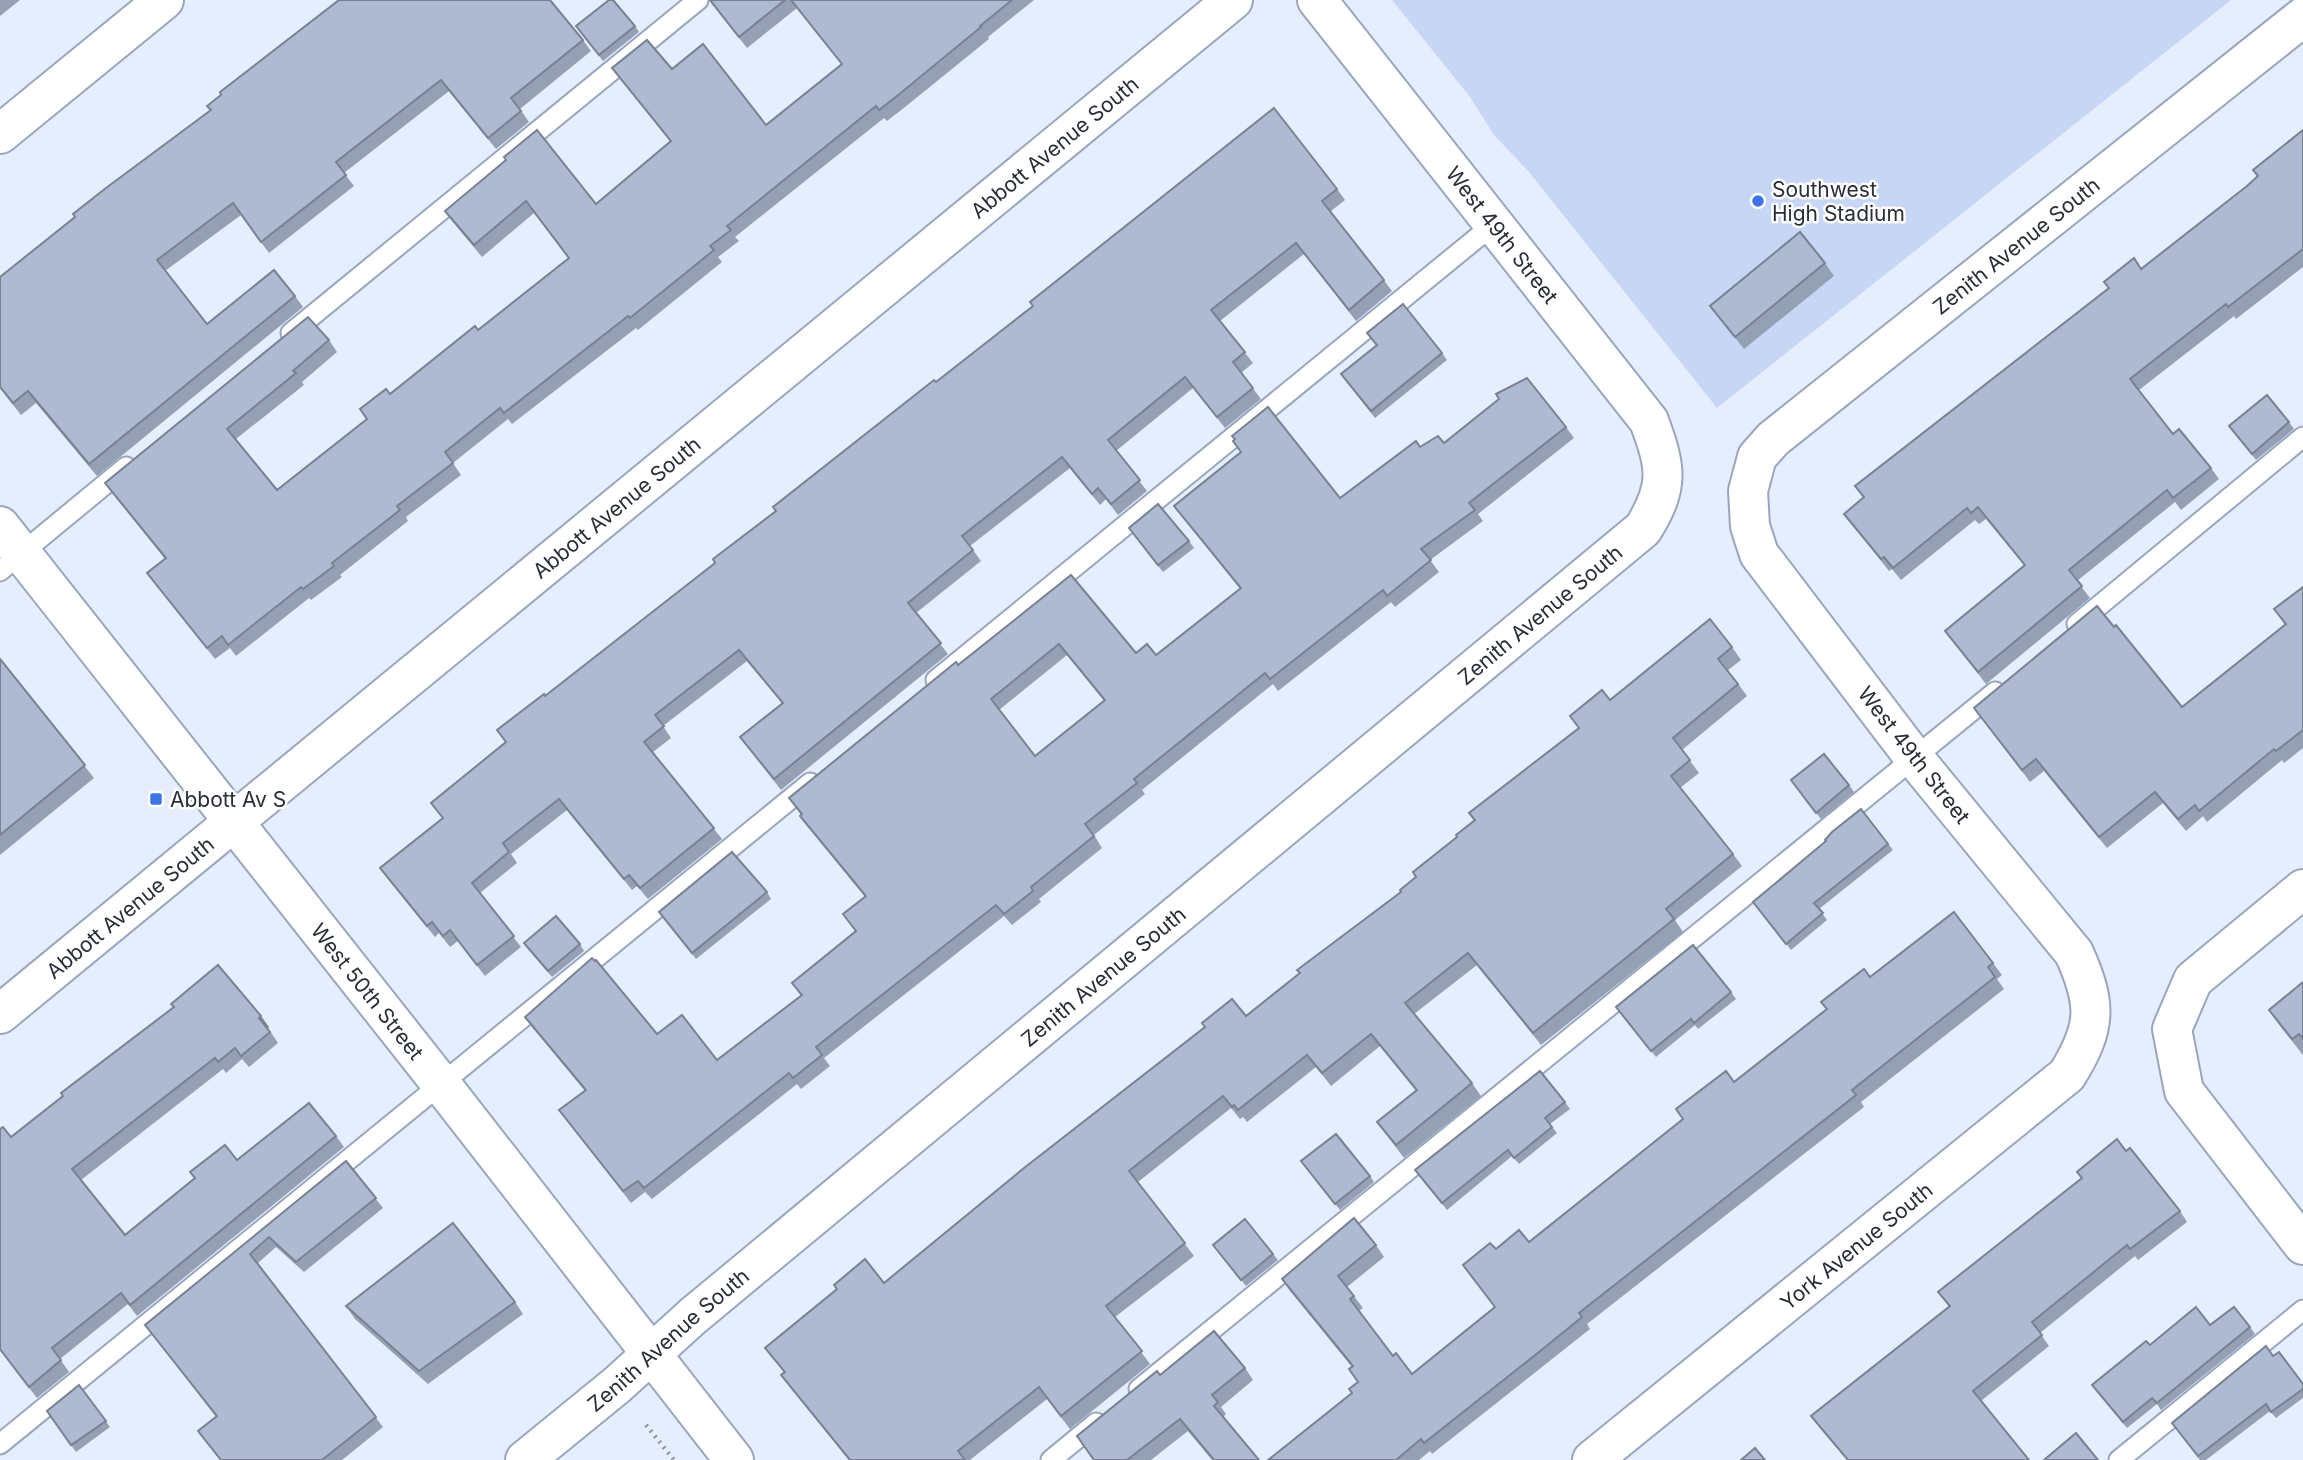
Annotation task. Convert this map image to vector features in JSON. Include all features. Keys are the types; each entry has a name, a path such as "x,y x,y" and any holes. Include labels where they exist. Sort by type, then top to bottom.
{"street":[{"path":"0,134 164,0"},
{"name":"Abbott Avenue South","path":"0,1013 1233,0"},
{"name":"West 49th Street","path":"1317,0 1649,421 1659,449 1664,480"},
{"name":"Zenith Avenue South","path":"1748,491 1757,457 1773,439 2303,17"},
{"name":"Zenith Avenue South","path":"525,1460 651,1355 692,1316 1643,529 1655,510 1664,480"},
{"name":"West 49th Street","path":"1748,491 1750,526 1759,554 1915,759 2074,953 2087,982 2092,1014"},
{"name":"West 50th Street","path":"7,550 233,822 734,1460"},
{"path":"2303,889 2193,980 2183,998 2172,1029 2184,1091 2303,1245"},
{"name":"York Avenue South","path":"1592,1460 2067,1075 2084,1048 2092,1014"}],"lane":[{"path":"278,343 698,0"},
{"path":"916,696 1494,225"},
{"path":"2068,632 2303,437"},
{"path":"7,550 138,458"},
{"path":"1051,1460 2014,676"},
{"path":"0,1444 829,767"},
{"path":"2119,1460 2303,1310"}],"path":[{"path":"646,1425 674,1460"}],"shaded area":[{"name":"Southwest High Stadium","path":"1392,0 2231,0 1717,408 1529,172 1494,135 1470,97"}],"building":[{"path":"339,0 550,0 583,40 511,98 521,111 488,138 441,80 336,162 346,175 261,242 233,203 157,260 207,324 274,270 295,296 89,464 28,391 13,403 0,387 0,277 75,217 73,214 211,110 207,106 221,95 220,92"},
{"path":"609,0 613,0 635,26 599,55 576,26"},
{"path":"710,0 785,0 739,37"},
{"path":"791,0 1012,0 897,96 879,110 876,106 727,226 731,230 710,246 714,250 630,318 628,316 504,413 500,408 445,452 453,463 397,506 400,510 332,563 334,566 303,589 301,587 228,645 222,636 207,648 147,573 166,558 105,483 308,317 329,340 293,371 296,373 227,429 277,490 367,419 360,409 386,389 390,394 475,326 478,330 569,258 526,201 474,245 445,211 537,130 596,204 671,141 612,68 647,40 672,69 703,44 766,125 842,64"},
{"path":"1274,108 1337,189 1322,201 1384,280 1349,310 1296,243 1211,310 1245,352 1233,362 1253,388 1217,417 1185,377 1108,440 1140,480 1111,504 1098,488 1092,494 1062,457 962,536 973,550 908,603 941,643 774,779 740,737 783,703 739,650 655,715 664,726 644,742 714,828 640,888 629,875 624,879 559,799 503,843 509,852 472,883 514,936 477,965 450,930 443,936 432,922 427,926 380,868 443,818 431,803 506,742 497,730 544,694 545,696 715,563 713,559 776,511 773,507 1033,306 1030,302"},
{"path":"2303,130 2303,249 2228,307 2226,304 2130,379 2173,434 2179,429 2211,468 2173,498 2167,490 2069,570 2082,586 1978,672 1945,631 2025,565 1978,507 1971,513 1967,508 1893,568 1884,557 1881,559 1844,514 1864,497 1855,486 2109,288 2104,282 2134,258 2141,269 2247,186 2258,176 2253,170"},
{"path":"1800,232 1825,263 1735,337 1710,306"},
{"path":"1403,304 1442,353 1371,411 1341,374 1377,345 1367,333"},
{"path":"1527,378 1566,427 1469,503 1475,510 1421,549 1431,560 1387,596 1383,590 1270,679 1265,673 1134,779 1137,783 1085,824 1094,836 1031,887 1033,891 1004,914 996,905 816,1047 822,1055 793,1078 789,1073 644,1188 638,1181 623,1191 559,1110 586,1090 525,1017 592,958 657,1034 682,1015 717,1060 802,995 792,983 856,931 843,914 866,896 800,816 802,814 789,798 956,662 958,665 1071,575 1136,653 1147,644 1156,655 1241,588 1174,506 1241,452 1232,436 1268,407 1340,498 1416,441 1420,447 1438,436 1444,443 1499,399 1496,394","holes":["1059,644 1105,700 1035,756 991,699"]},
{"path":"2267,395 2289,422 2252,454 2229,426"},
{"path":"1158,504 1189,541 1158,565 1129,528"},
{"path":"2303,587 2303,730 2276,751 2274,749 2199,811 2195,805 2178,819 2155,792 2099,837 2036,759 2022,770 1974,708 2097,606 2114,627 2116,625 2182,707 2286,624 2274,609"},
{"path":"1710,619 1732,647 1718,659 1738,684 1673,738 1690,760 1671,776 1733,854 1666,909 1674,919 1533,1033 1468,953 1405,1003 1472,1083 1396,1145 1377,1122 1417,1090 1371,1034 1322,1073 1307,1055 1238,1110 1223,1096 1129,1171 1185,1243 1106,1306 1142,1351 1061,1416 1039,1387 958,1451 965,1460 850,1460 781,1375 785,1372 765,1348 837,1289 834,1285 865,1259 884,1283 1024,1168 1205,1027 1202,1023 1232,999 1246,1016 1300,973 1297,970 1401,892 1400,890 1416,877 1413,872 1475,820 1469,813 1579,728 1570,716 1602,690 1610,700"},
{"path":"0,659 85,765 0,835"},
{"path":"1824,754 1849,785 1816,813 1791,780"},
{"path":"1861,809 1888,844 1814,903 1823,913 1786,944 1753,902"},
{"path":"732,852 767,892 692,953 659,912"},
{"path":"1954,912 1993,963 1988,967 1995,977 1852,1090 1856,1095 1579,1313 1582,1317 1539,1352 1424,1443 1421,1439 1396,1460 1268,1460 1352,1393 1349,1389 1358,1382 1349,1369 1353,1366 1282,1279 1354,1218 1376,1245 1338,1276 1354,1296 1350,1299 1393,1356 1396,1353 1412,1374 1495,1307 1463,1265 1490,1243 1496,1249 1519,1230 1529,1242 1683,1119 1676,1109 1726,1071 1734,1082 1827,1009 1821,1002 1864,969 1870,977"},
{"path":"556,916 580,944 548,971 524,943"},
{"path":"1693,945 1731,992 1694,1023 1691,1019 1651,1051 1616,1007"},
{"path":"218,965 261,1016 259,1018 270,1032 241,1056 235,1048 218,1062 215,1058 72,1169 125,1235 195,1178 190,1172 225,1145 237,1160 309,1103 336,1136 130,1305 121,1293 52,1348 61,1360 29,1387 0,1349 0,1129 3,1127 11,1137 63,1096 61,1093 174,1007 171,1004"},
{"path":"2303,982 2303,1039 2299,1034 2292,1039 2269,1010"},
{"path":"1540,1071 1565,1102 1545,1118 1552,1127 1514,1158 1508,1150 1442,1203 1415,1170"},
{"path":"1336,1134 1370,1176 1335,1204 1301,1161"},
{"path":"2117,1139 2126,1151 2130,1148 2180,1211 2130,1249 2127,1245 2032,1322 2042,1335 1973,1391 2029,1460 1848,1460 1811,1416 1950,1306 1938,1292 2082,1178 2077,1172"},
{"path":"346,1161 376,1198 296,1262 269,1237 250,1254 376,1417 322,1460 221,1460 198,1431 217,1416 145,1325"},
{"path":"1245,1219 1273,1254 1241,1280 1213,1245"},
{"path":"453,1223 515,1302 419,1371 346,1306"},
{"path":"2196,1307 2210,1325 2234,1307 2250,1327 2157,1403 2152,1398 2123,1422 2092,1385 2146,1341 2150,1345"},
{"path":"1214,1331 1245,1368 1212,1395 1218,1402 1214,1406 1259,1460 1214,1460 1180,1419 1127,1460 1094,1460 1077,1436 1157,1371 1160,1375"},
{"path":"2266,1346 2273,1356 2279,1352 2303,1384 2303,1389 2271,1412 2266,1404 2198,1456 2172,1423"},
{"path":"79,1385 106,1421 71,1445 47,1411"},
{"path":"2076,1433 2098,1460 2044,1460"},
{"path":"1755,1448 1765,1460 1741,1460"}],"place":[{"name":"Southwest High Stadium","path":"1758,201"},
{"name":"Abbott Av S","path":"156,799"}]}
